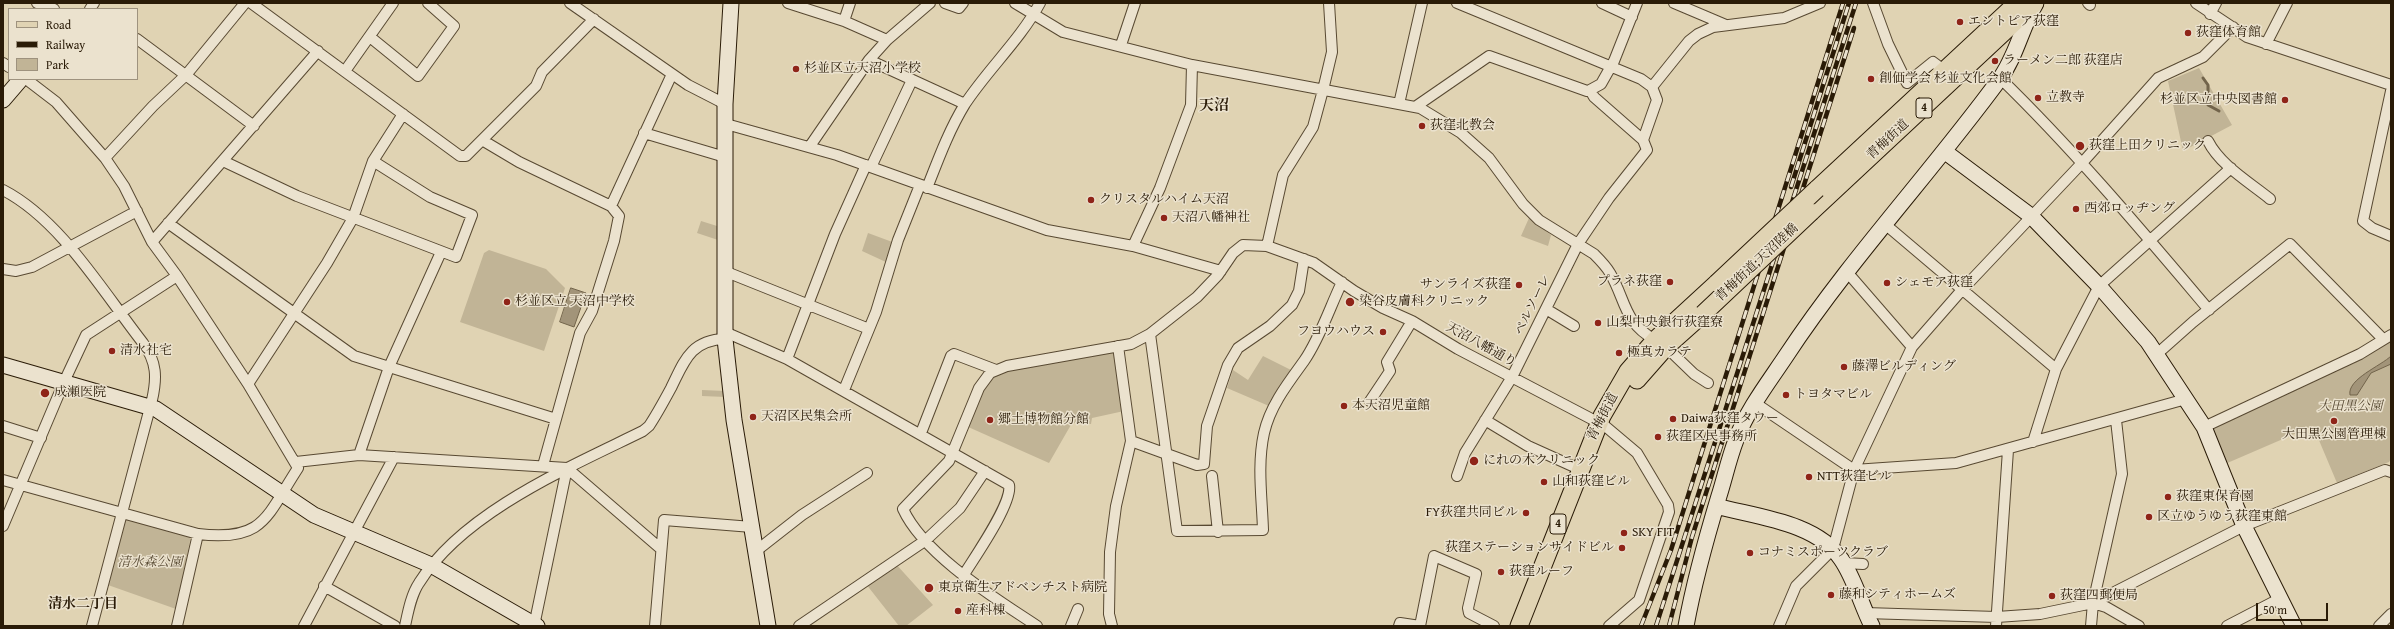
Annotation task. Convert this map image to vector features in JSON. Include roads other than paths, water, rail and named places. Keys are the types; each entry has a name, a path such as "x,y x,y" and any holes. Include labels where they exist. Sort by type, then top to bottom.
{"main road":[{"name":"青梅街道","path":"1817,189 1977,42 2017,11 2036,3"},
{"name":"青梅街道","path":"1811,212 1999,37 2017,11"},
{"name":"青梅街道;天沼陸橋","path":"1717,282 1817,189"},
{"name":"青梅街道;天沼陸橋","path":"1702,314 1811,212"},
{"name":"青梅街道","path":"1660,344 1717,282"},
{"name":"青梅街道","path":"1519,626 1579,469 1603,425 1628,372 1660,344 1702,314"},
{"name":"青梅街道","path":"1531,626 1603,425"}],"street":[{"path":"37,3 51,8"},
{"path":"105,158 153,106 186,75 245,3"},
{"path":"345,71 393,3"},
{"path":"370,37 418,76 454,26 428,3"},
{"path":"570,3 688,85 725,104"},
{"path":"732,3 725,104 725,335 734,420 768,626"},
{"path":"788,3 844,21 887,40"},
{"path":"844,21 850,3"},
{"path":"810,146 869,60 887,40 930,3"},
{"path":"945,3 960,8 963,3"},
{"path":"1015,3 1063,32 1121,45 1192,65 1415,107 1461,133 1489,158 1524,204 1539,220 1594,254 1608,270 1629,316 1647,336 1660,344 1694,374 1708,383"},
{"path":"844,390 876,312 898,240 965,104 1034,14 1040,3"},
{"path":"1121,45 1135,3"},
{"path":"1399,104 1422,3"},
{"path":"1457,3 1611,65 1641,79 1652,87 1689,41 1698,34 1713,28 1784,18 1820,3"},
{"path":"1602,3 1632,17"},
{"path":"1415,107 1489,56 1524,70 1587,91 1590,90 1601,84 1611,65 1637,3"},
{"path":"1674,3 1728,26"},
{"path":"1873,3 1888,44 1907,83 1933,62 1945,71"},
{"path":"2014,52 2017,11 2024,3"},
{"path":"1686,626 1701,557 1736,439 1755,403 1800,334 2000,78 2014,52 2036,3"},
{"path":"2196,3 2232,28 2266,44 2391,85"},
{"path":"2210,14 2216,3"},
{"path":"2266,44 2287,3"},
{"path":"255,4 460,156 466,156 536,86 542,72 594,19"},
{"path":"1267,246 1283,175 1312,127 1323,90 1332,52 1327,5"},
{"path":"1779,626 1796,586 1833,549 1854,470 1912,347 1961,290 2082,163 2158,78 2203,57 2232,28"},
{"path":"1977,42 1996,32 1999,37 2009,33 2012,39 2014,52"},
{"path":"138,40 254,126"},
{"path":"152,242 318,51"},
{"path":"869,60 965,104"},
{"path":"1133,246 1160,188 1191,105 1192,65"},
{"path":"611,206 672,74"},
{"path":"2000,78 2082,163 2209,310"},
{"path":"3,100 20,80"},
{"path":"27,80 56,102 105,158 137,211 152,242 178,276 248,384 297,465"},
{"path":"788,359 835,234 912,80"},
{"name":"ベルソーレ","path":"1457,476 1465,453 1512,377 1578,244 1609,198 1646,150 1644,140 1657,100 1652,87"},
{"path":"1590,90 1594,97 1644,140"},
{"path":"2391,91 2363,221 2372,228 2391,236"},
{"path":"248,384 295,313 353,218 373,161 403,114"},
{"path":"726,124 810,146 1047,230 1133,246 1222,271 1197,297 1150,334 1131,344 1007,366 990,373 979,388 949,461 903,509 910,525 963,576 1037,626"},
{"path":"644,133 725,157"},
{"path":"482,140 519,162 611,206 619,216 614,241 592,311 580,333 544,462 545,466"},
{"path":"2208,141 2212,149 2231,168 2270,199"},
{"path":"1944,151 2031,216 2100,286 2157,354 2204,427 2244,526 2279,599 2294,626"},
{"path":"223,161 290,193 456,257 472,215 430,197 373,161"},
{"path":"2033,442 2056,369 2100,286 2149,240 2231,168"},
{"path":"3,190 19,198 37,213 69,247 150,352 154,362 156,381 150,407 92,626"},
{"path":"3,269 16,271 32,267 137,211"},
{"path":"168,223 354,356 556,419"},
{"path":"1886,225 2056,369"},
{"path":"2157,354 2290,244 2387,337 2360,354 2204,427"},
{"name":"天沼八幡通り","path":"1222,271 1233,253 1243,245 1267,246 1304,259 1328,271 1342,282 1383,308 1412,321 1458,349 1603,425 1637,453 1668,505 1669,512 1639,600 1609,626"},
{"path":"359,455 389,367 441,252"},
{"path":"1131,441 1197,465 1204,464 1207,426 1228,365 1238,348 1270,326 1292,305 1299,291 1304,259"},
{"path":"724,271 808,303 869,329"},
{"path":"1847,272 1912,347"},
{"path":"3,526 64,382 86,335 119,312 178,276"},
{"path":"1150,334 1168,455 1177,531 1218,532 1263,530 1260,491 1264,433 1271,413 1291,376 1304,361 1314,343 1342,282"},
{"path":"1546,308 1574,326"},
{"path":"1370,401 1390,371 1387,362 1412,321"},
{"path":"405,626 418,584 431,565 456,539 510,501 567,468 649,426 684,360 693,349 725,335 788,359 921,433 1009,485 1011,493 963,576"},
{"path":"1112,626 1109,614 1110,552 1116,506 1131,441 1118,346"},
{"path":"921,433 951,356 954,354 996,370"},
{"path":"3,365 150,407 314,515 431,565 535,625 567,468"},
{"path":"1755,403 1854,470 1956,463 2116,420 2186,399"},
{"path":"1486,420 1528,446 1579,469"},
{"path":"2092,626 2093,603 2122,474 2116,420"},
{"path":"3,426 41,438"},
{"path":"1996,622 2008,450"},
{"path":"297,465 359,455 471,464 567,468 661,549"},
{"path":"304,626 394,457"},
{"path":"3,480 198,534 225,537 244,533 261,522 282,493 297,465"},
{"path":"1716,506 1804,530 1824,541 1833,549 1844,563 1869,620 1996,622 2093,603 2244,526 2352,481 2385,470 2391,472"},
{"path":"799,626 926,540 960,508 985,471"},
{"path":"756,551 802,515 867,473"},
{"path":"1212,476 1218,532"},
{"path":"655,626 664,520 752,527"},
{"path":"177,626 198,534"},
{"path":"1399,626 1400,623 1420,626 1434,556 1476,574 1468,608 1469,613 1494,626"},
{"path":"1844,563 1863,564"},
{"path":"324,586 395,626"},
{"path":"2227,626 2279,599"},
{"path":"2093,603 2106,607 2139,626"},
{"path":"1071,626 1078,609"},
{"path":"2379,626 2391,614"}],"waterway":[{"path":"2203,78 2208,85 2208,105 2219,111"}],"railway":[{"path":"1641,626 1671,550 1843,3"},
{"path":"1791,187 1849,3"},
{"path":"1656,626 1856,3"},
{"path":"1669,626 1692,537 1854,28"}],"place":[{"name":"エントピア荻窪","path":"1960,22"},
{"name":"荻窪体育館","path":"2188,33"},
{"name":"ラーメン二郎 荻窪店","path":"1995,61"},
{"name":"杉並区立天沼小学校","path":"796,69"},
{"name":"創価学会 杉並文化会館","path":"1871,79"},
{"name":"立教寺","path":"2038,98"},
{"name":"杉並区立中央図書館","path":"2285,100"},
{"name":"荻窪北教会","path":"1422,126"},
{"name":"荻窪上田クリニック","path":"2080,146"},
{"name":"クリスタルハイム天沼","path":"1091,200"},
{"name":"西郊ロッヂング","path":"2076,209"},
{"name":"天沼八幡神社","path":"1164,218"},
{"name":"プラネ荻窪","path":"1670,282"},
{"name":"シェモア荻窪","path":"1887,283"},
{"name":"サンライズ荻窪","path":"1519,285"},
{"name":"杉並区立 天沼中学校","path":"507,302"},
{"name":"染谷皮膚科クリニック","path":"1350,302"},
{"name":"山梨中央銀行荻窪寮","path":"1598,323"},
{"name":"フヨウハウス","path":"1383,332"},
{"name":"清水社宅","path":"112,351"},
{"name":"極真カラテ","path":"1619,353"},
{"name":"藤澤ビルディング","path":"1844,367"},
{"name":"成瀬医院","path":"45,393"},
{"name":"トヨタマビル","path":"1786,395"},
{"name":"本天沼児童館","path":"1344,406"},
{"name":"天沼区民集会所","path":"753,417"},
{"name":"Daiwa荻窪タワー","path":"1673,419"},
{"name":"郷土博物館分館","path":"990,420"},
{"name":"大田黒公園管理棟","path":"2334,421"},
{"name":"荻窪区民事務所","path":"1658,437"},
{"name":"にれの木クリニック","path":"1474,461"},
{"name":"NTT荻窪ビル","path":"1809,477"},
{"name":"山和荻窪ビル","path":"1544,482"},
{"name":"荻窪東保育園","path":"2168,497"},
{"name":"FY荻窪共同ビル","path":"1526,513"},
{"name":"区立ゆうゆう荻窪東館","path":"2149,517"},
{"name":"SKY FIT","path":"1624,533"},
{"name":"荻窪ステーションサイドビル","path":"1622,548"},
{"name":"コナミスポーツクラブ","path":"1750,553"},
{"name":"荻窪ルーフ","path":"1501,572"},
{"name":"東京衛生アドベンチスト病院","path":"929,588"},
{"name":"藤和シティホームズ","path":"1831,595"},
{"name":"荻窪四郵便局","path":"2052,596"},
{"name":"産科棟","path":"958,611"}],"district":[{"name":"天沼","path":"1214,106"},
{"name":"清水二丁目","path":"83,604"}],"park label":[{"name":"大田黒公園","path":"2350,407"},
{"name":"清水森公園","path":"150,563"}]}
